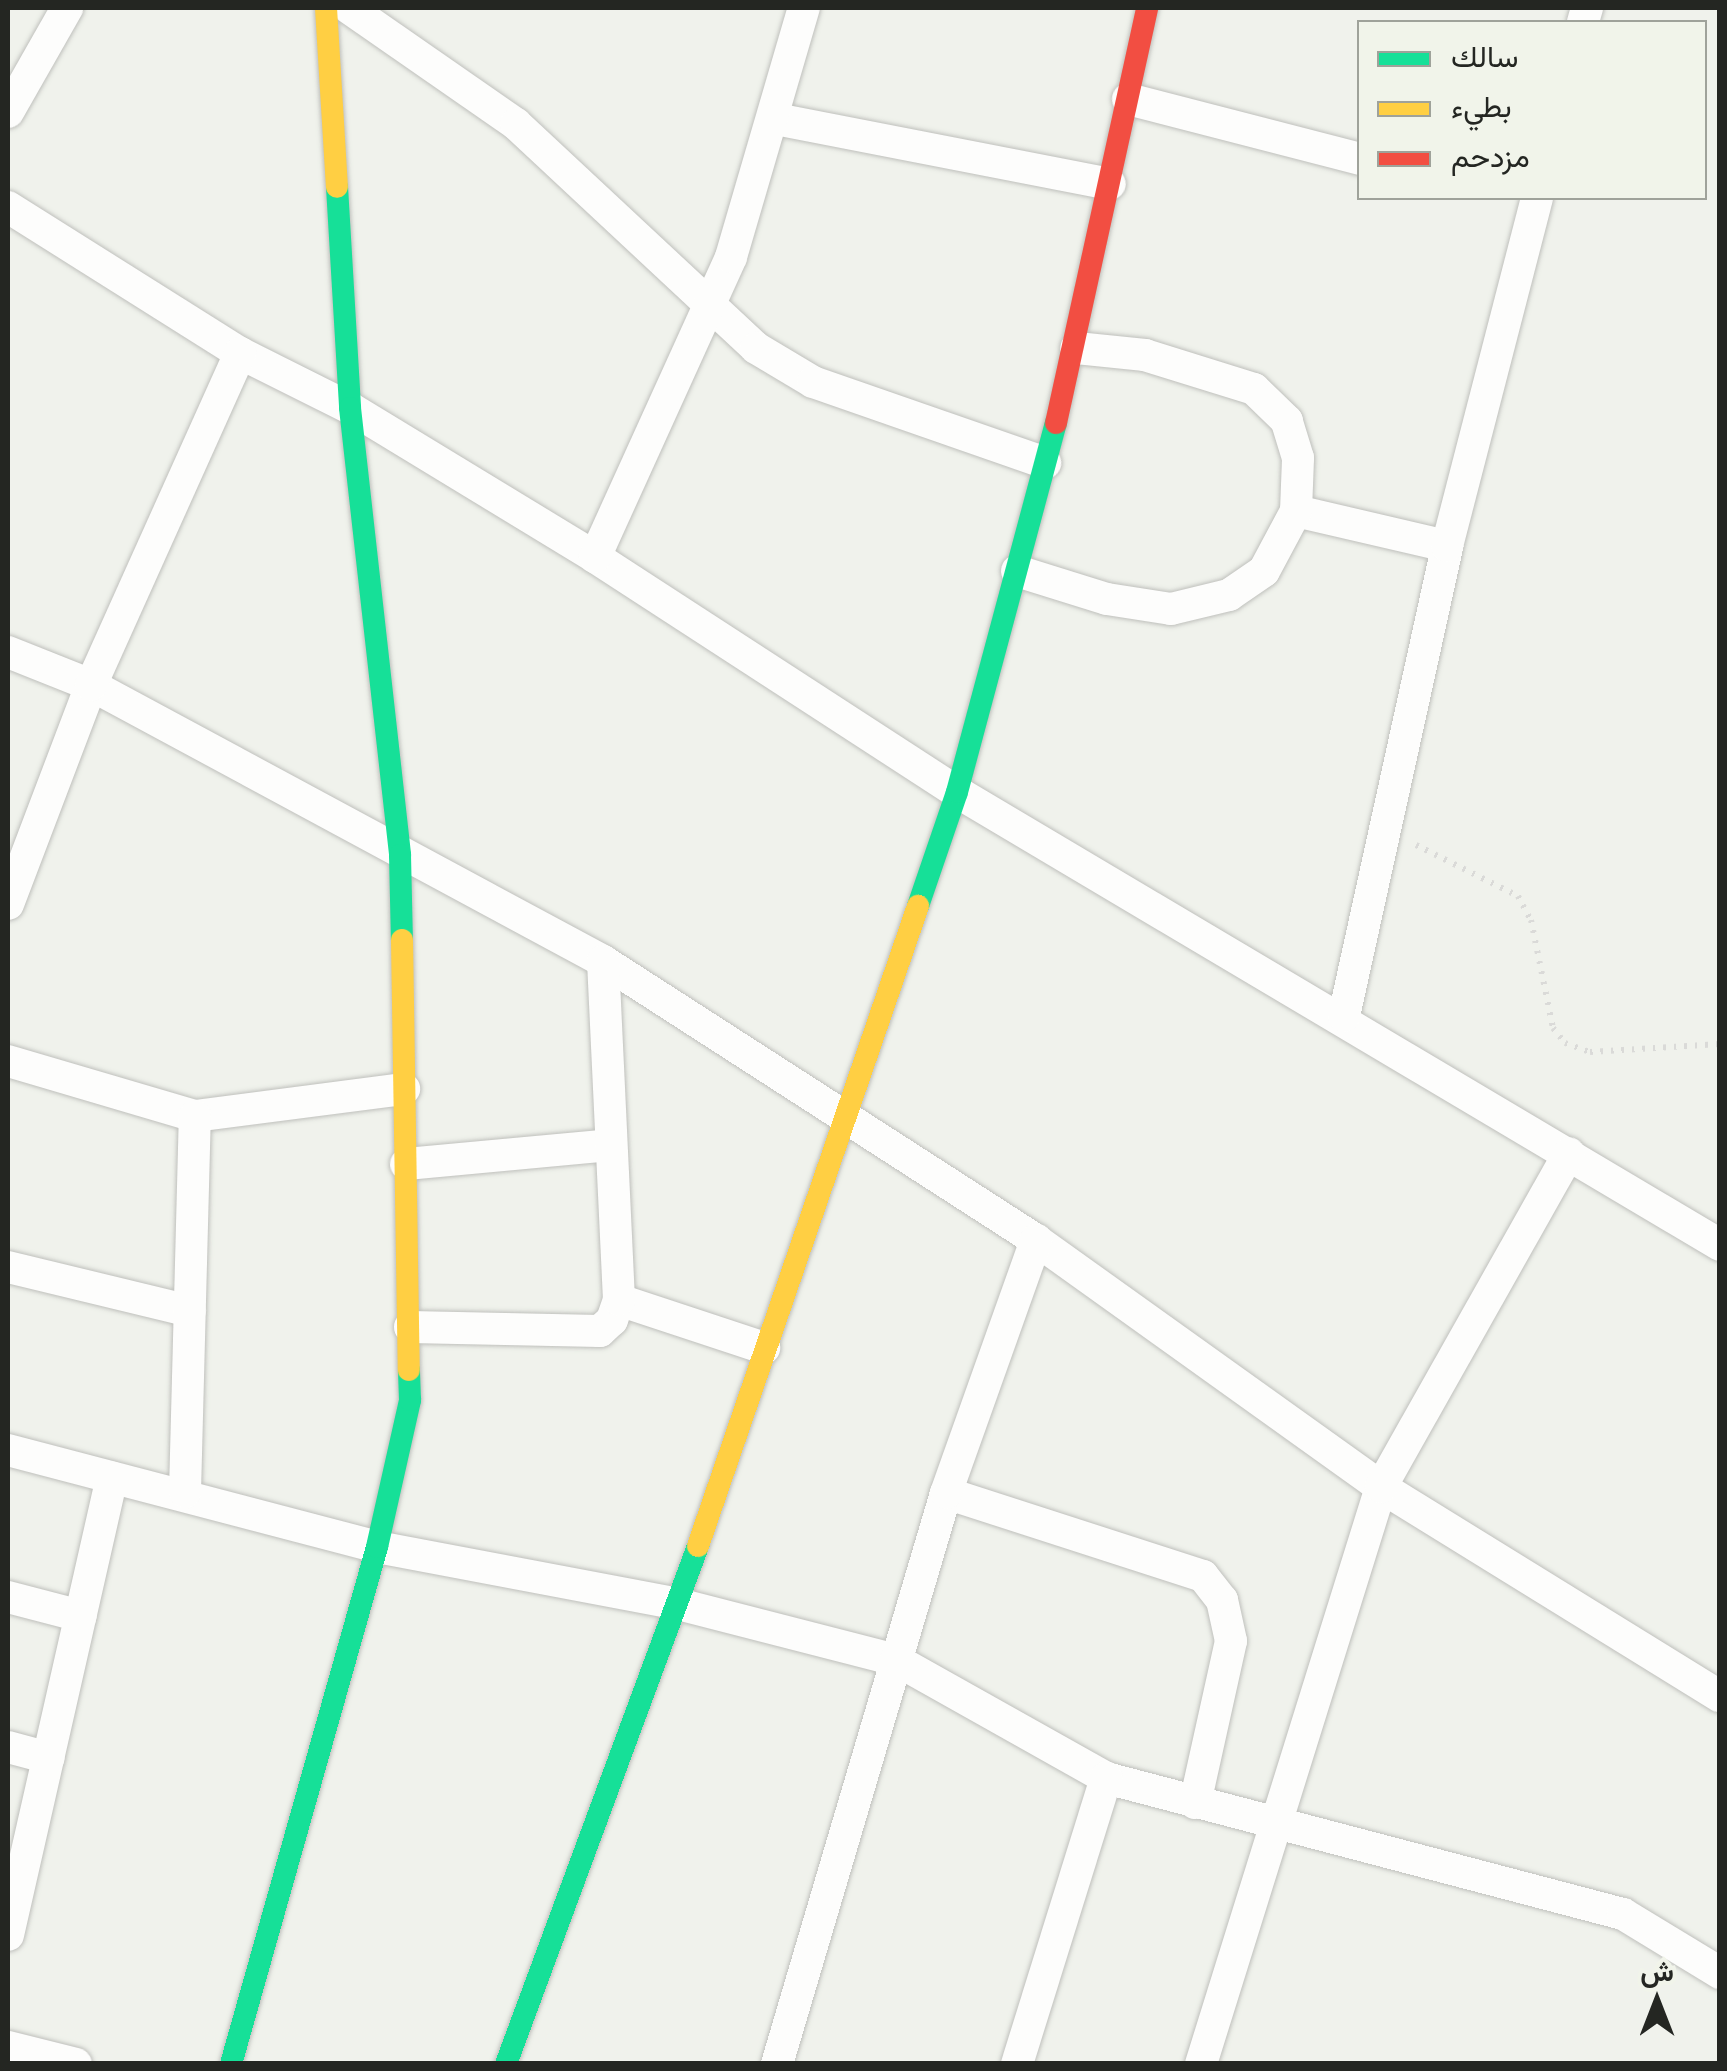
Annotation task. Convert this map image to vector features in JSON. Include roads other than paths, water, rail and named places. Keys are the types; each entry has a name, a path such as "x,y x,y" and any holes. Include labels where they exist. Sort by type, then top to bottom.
{"street":[{"path":"8,112 67,8"},
{"path":"231,2064 378,1546 410,1400 400,855 350,408 326,8"},
{"path":"349,8 516,124 708,308 756,348 812,382 1046,462"},
{"path":"595,557 708,308 776,119 804,8"},
{"path":"506,2064 678,1604 957,792 1076,348 1147,8"},
{"path":"1128,99 1357,158"},
{"path":"776,119 1110,184"},
{"path":"1344,1016 1382,831 1528,200"},
{"path":"8,207 240,353 350,408 595,557 957,792 1344,1016 1720,1245"},
{"path":"1016,570 1107,599 1171,609 1229,595 1264,570 1296,511 1298,458 1287,421 1254,389 1145,355 1076,348"},
{"path":"8,904 20,826 90,684 240,353"},
{"path":"1296,511 1447,546"},
{"path":"8,652 90,684 602,961 1036,1240 1381,1487 1720,1696"},
{"path":"410,1327 600,1331 619,1300 602,961"},
{"path":"8,1060 195,1116 404,1090"},
{"path":"185,1492 195,1116"},
{"path":"406,1164 610,1145"},
{"path":"1202,2064 1381,1487 1569,1154"},
{"path":"777,2064 946,1493 1036,1240"},
{"path":"8,1267 190,1311"},
{"path":"619,1300 764,1348"},
{"path":"8,1450 112,1478 185,1492 378,1546 678,1604 896,1660 1106,1778 1623,1914 1720,1973"},
{"path":"8,1936 112,1478"},
{"path":"946,1493 1203,1576 1222,1600 1232,1642 1196,1803"},
{"path":"8,1597 81,1616"},
{"path":"8,1747 49,1758"},
{"path":"1017,2064 1106,1778"},
{"path":"8,2048 76,2064"}]}
